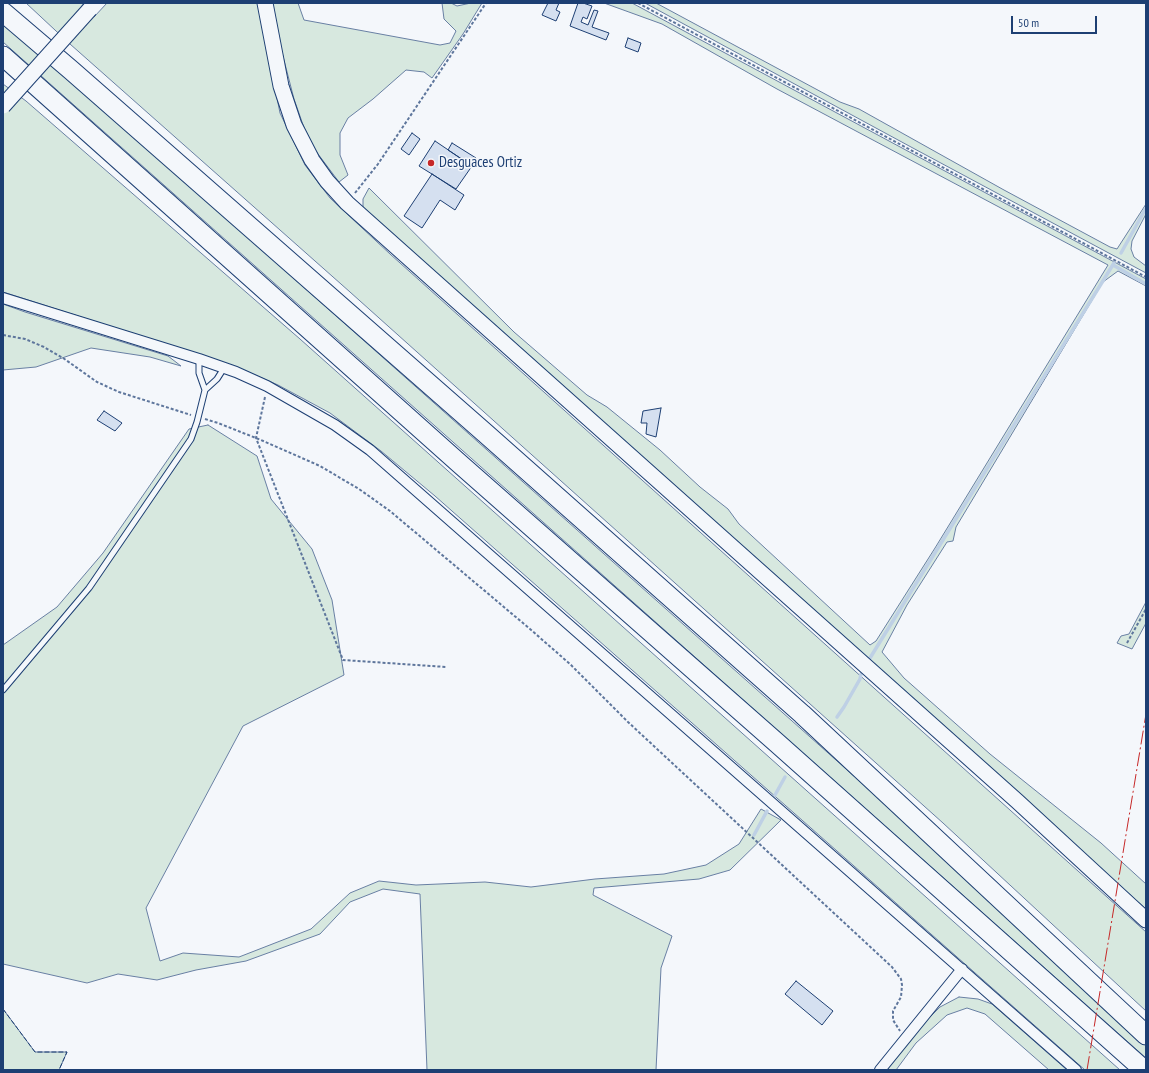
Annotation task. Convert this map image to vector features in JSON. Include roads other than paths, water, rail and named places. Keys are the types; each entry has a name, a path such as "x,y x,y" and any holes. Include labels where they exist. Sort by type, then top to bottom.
{"highway":[{"path":"10,3 71,70"},
{"path":"3,12 485,433 802,714 1146,1035"},
{"path":"3,56 460,464 777,742 1144,1070"},
{"path":"3,73 116,156"}],"street":[{"path":"265,3 281,86 294,125 312,160 327,181 346,203 1017,801 1146,920"},
{"path":"3,106 93,6"},
{"path":"3,298 224,368 267,386 335,425 370,450 1076,1070"},
{"path":"880,1070 962,969"}],"lane":[{"path":"199,359 199,373 205,390"},
{"path":"3,690 89,588 191,439 205,390 217,379 224,368"}],"waterway":[{"path":"1121,253 1146,208"},
{"path":"870,658 1114,263"},
{"path":"1113,265 1146,284"},
{"path":"837,717 860,679 861,674"},
{"path":"775,795 785,777"},
{"path":"754,835 767,811"}],"place":[{"name":"Desguaces Ortiz","path":"431,163"}]}
